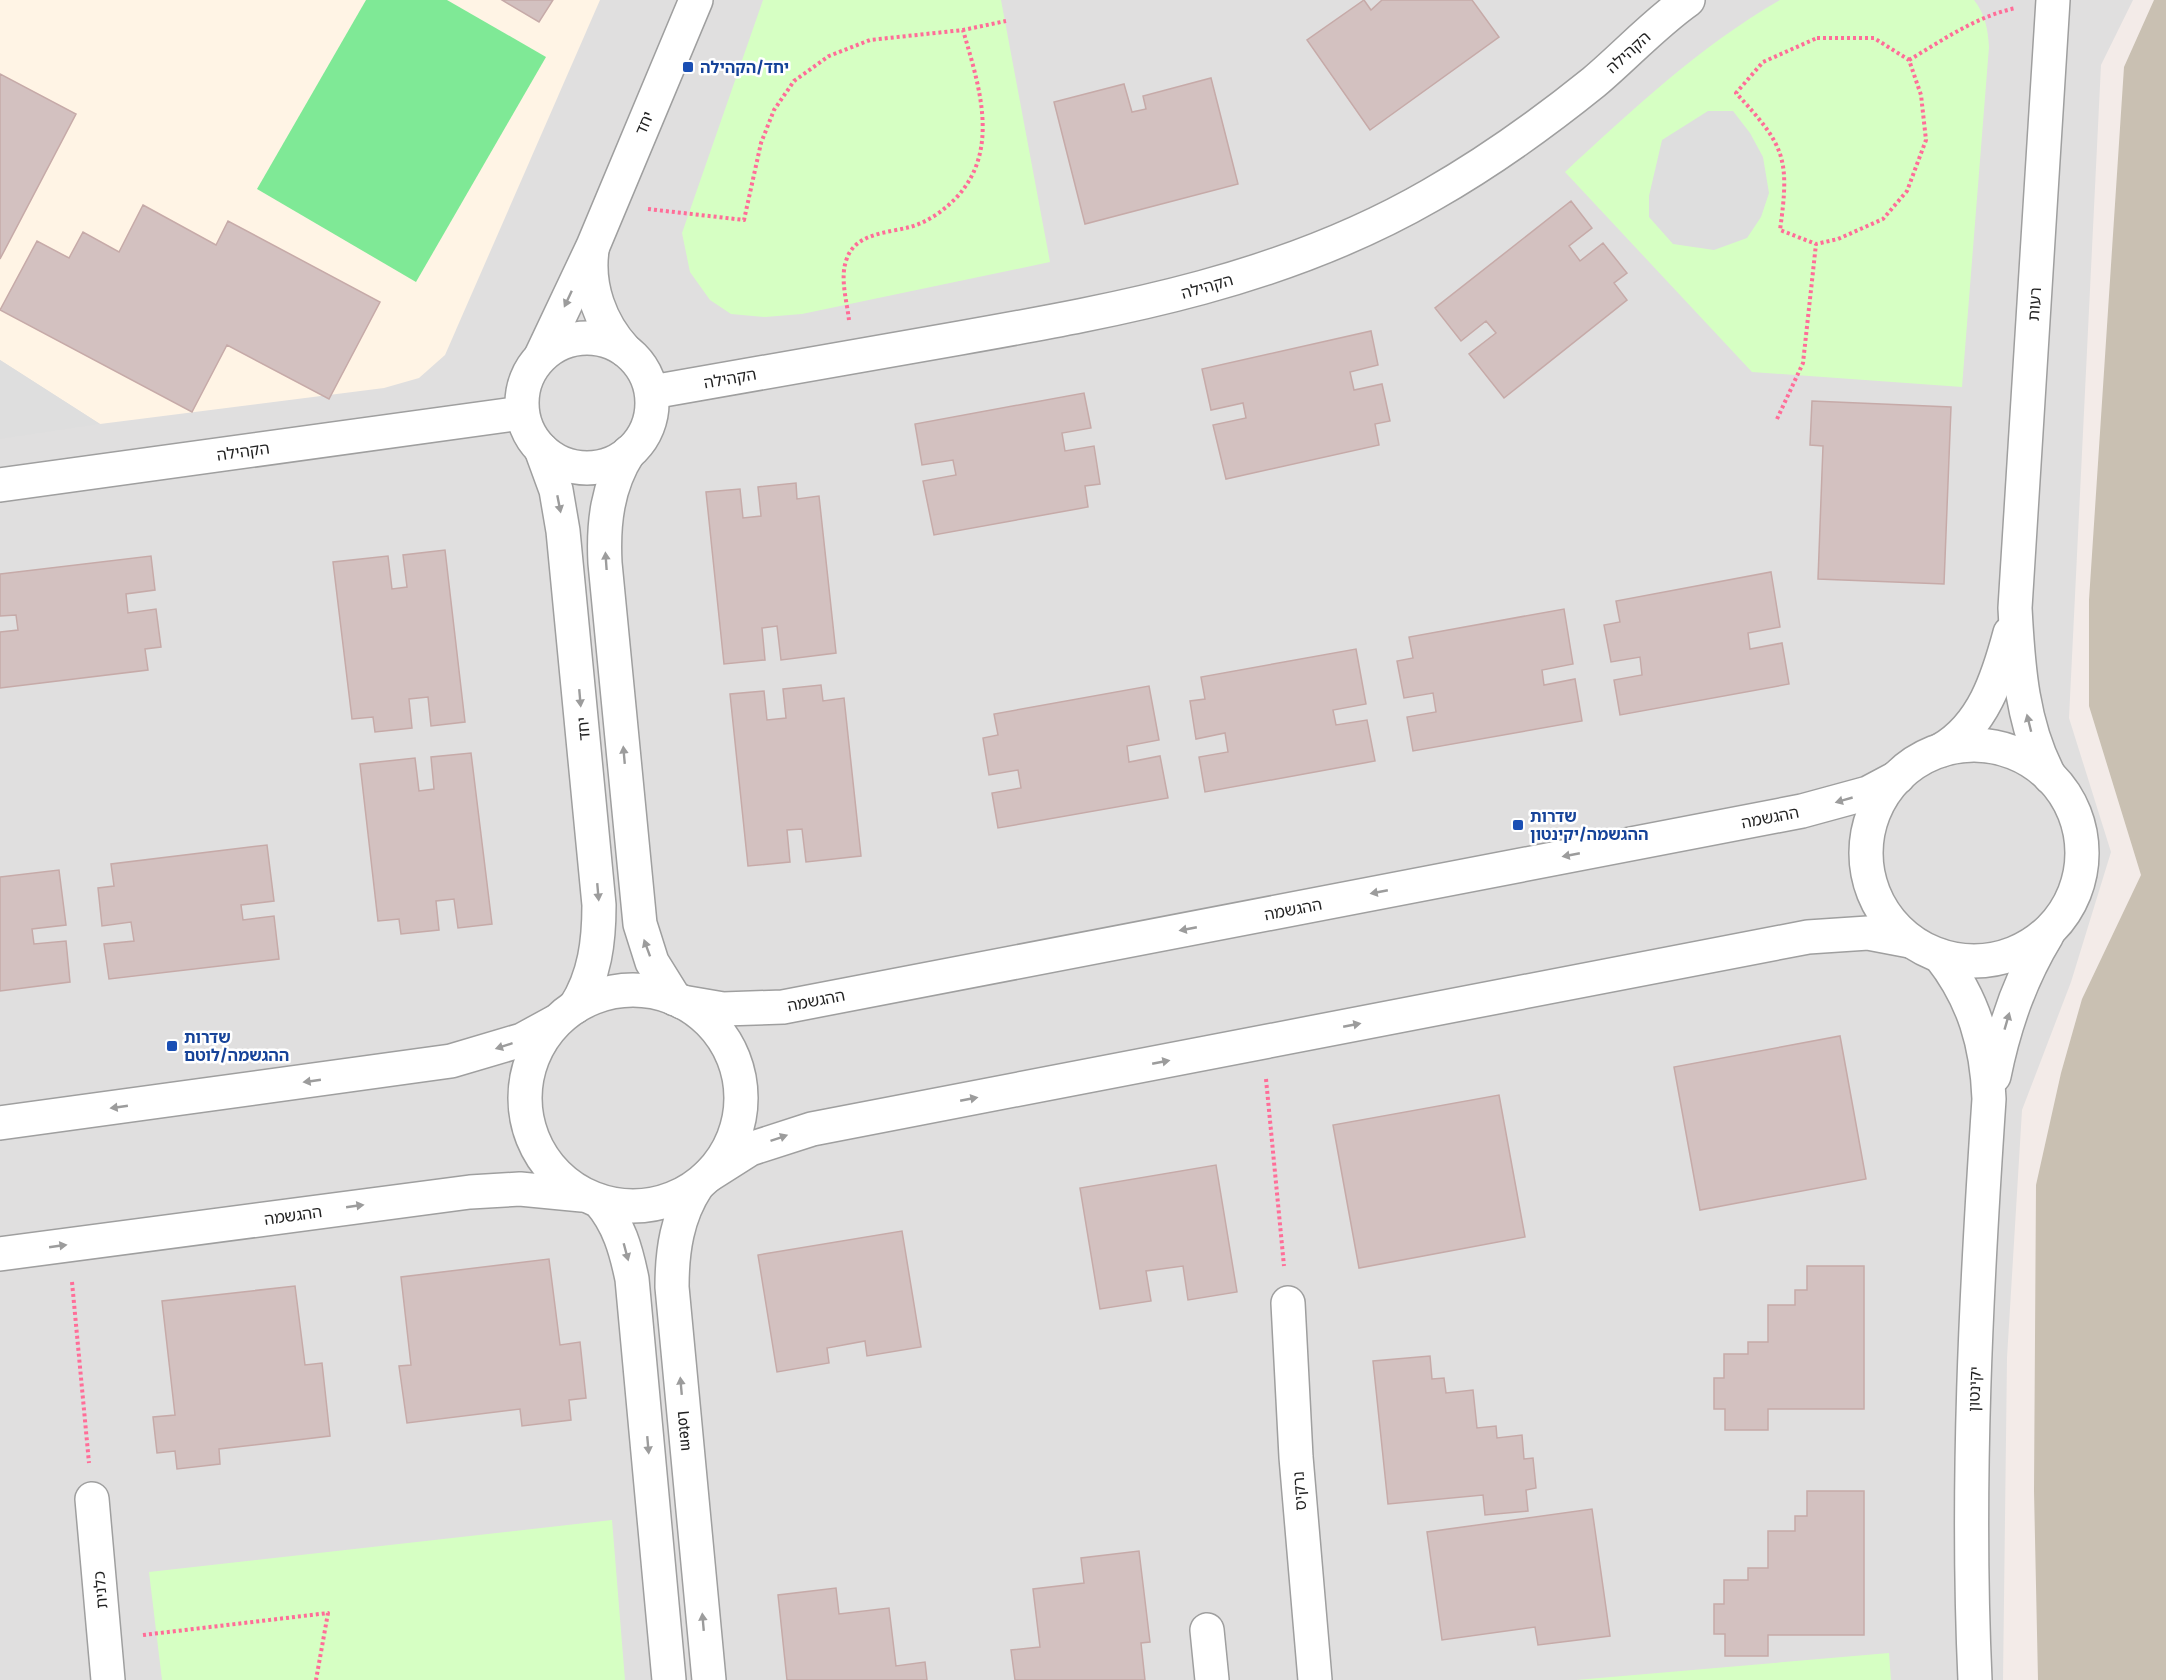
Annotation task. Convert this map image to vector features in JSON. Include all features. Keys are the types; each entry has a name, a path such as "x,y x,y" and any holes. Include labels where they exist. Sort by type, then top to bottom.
{"street":[{"name":"יחד","path":"541,356 592,246 696,0"},
{"name":"הקהילה","path":"652,392 1114,311 1230,280 1334,242 1428,197 1516,142 1597,80 1689,0"},
{"name":"רעות","path":"2050,777 2036,746 2026,713 2018,661 2015,608 2054,0"},
{"name":"יחד","path":"592,246 591,277 595,297 613,337 625,350"},
{"path":"629,452 608,465 587,469 566,465 541,449 529,433 522,413 524,382 541,356 557,344 576,338 597,338 625,350 645,372 652,392 649,423 617,473 608,503 605,525 605,563 639,924 652,962 679,1000"},
{"name":"הקהילה","path":"0,485 522,413"},
{"name":"יחד","path":"541,449 556,490 563,531 599,905 598,939 592,969 566,1014 542,1041 531,1064 526,1090 526,1116 531,1133 546,1162 569,1186 593,1199"},
{"name":"רעות","path":"1940,751 1959,740 1985,702 2004,656 2015,608"},
{"path":"703,1180 741,1154 790,1134 1819,935 1878,933 1910,941 1940,956 1974,962 1992,960 2024,950 2050,930 2070,903 2080,871 2082,854 2080,836 2070,804 2050,777 2024,757 1992,747 1974,745 1940,751 1924,757 1898,777 1878,804 1870,828 1866,854 1868,871 1878,903 1898,930 1910,941"},
{"name":"ההגשמה","path":"566,1014 599,996 633,990 723,1009 783,1007 1823,806 1868,793 1898,777"},
{"name":"יקינטון","path":"1989,1099 2010,1012 2030,964 2050,930"},
{"name":"יקינטון","path":"1940,956 1959,983 1974,1013 1986,1058 1989,1099 1973,1394 1971,1537 1975,1680"},
{"name":"Lotem","path":"679,1000 709,1022 720,1034 735,1064 740,1081 741,1098 735,1133 720,1162 686,1202 674,1251 672,1287 709,1680"},
{"path":"0,1123 451,1061 522,1040 566,1014"},
{"name":"ההגשמה","path":"0,1254 470,1192 536,1190 633,1207 667,1201 703,1180"},
{"path":"593,1199 610,1214 619,1231 632,1280 669,1680"},
{"name":"נרקיס","path":"1288,1303 1296,1457 1315,1680"},
{"name":"כלנית","path":"92,1499 108,1680"},
{"path":"1207,1630 1212,1680"}],"path":[{"path":"1909,60 1965,27 1999,11 2054,0"},
{"path":"610,204 744,220 761,143 774,110 794,81 830,56 870,40 963,30 1006,21"},
{"path":"854,357 844,283 846,260 860,241 883,232 912,227 943,211 968,185 981,156 982,119 977,81 963,30"},
{"path":"1817,38 1874,38 1909,60 1921,94 1926,140 1907,191 1882,219 1838,239 1816,244 1780,230 1786,188 1781,152 1767,127 1736,93 1763,62 1817,38"},
{"path":"1777,419 1803,363 1816,244"},
{"path":"1262,1042 1288,1303"},
{"path":"68,1245 92,1499"},
{"path":"104,1639 328,1613 316,1680"}],"shaded area":[{"path":"0,0 2133,0 2101,65 2069,718 2111,852 2071,982 2022,1110 2007,1358 2003,1680 0,1680"},
{"path":"0,0 600,0 445,355 419,378 384,388 100,424 0,360"},
{"path":"2154,0 2166,0 2166,1680 2038,1680 2034,1491 2036,1185 2061,1073 2082,999 2141,875 2089,706 2089,600 2124,67"},
{"path":"1708,111 1733,111 1750,133 1763,157 1769,193 1761,217 1747,238 1714,250 1673,244 1649,217 1649,196 1662,140"},
{"path":"0,360 100,424 0,439"}],"green space":[{"path":"366,0 447,0 546,57 416,282 257,189"},
{"path":"763,0 1001,0 1050,262 802,314 765,317 731,314 710,300 690,272 682,233"},
{"path":"1780,0 1974,0 1981,11 1987,28 1989,47 1962,387 1752,372 1565,172 1641,102 1694,58"},
{"path":"612,1520 625,1680 162,1680 149,1572"},
{"path":"1889,1653 1891,1680 1576,1680"}],"building":[{"path":"502,0 553,0 539,22"},
{"path":"1364,0 1371,10 1382,0 1472,0 1499,37 1370,130 1307,40"},
{"path":"0,74 76,114 0,259"},
{"path":"1211,78 1238,184 1085,224 1054,102 1124,84 1132,112 1146,109 1143,96"},
{"path":"1571,201 1592,228 1569,246 1580,261 1603,243 1627,273 1614,283 1627,300 1504,398 1469,354 1496,333 1486,321 1461,341 1435,308"},
{"path":"143,205 216,245 228,221 380,302 329,399 227,345 192,412 0,310 37,241 69,258 83,232 119,252"},
{"path":"1371,331 1378,365 1350,372 1354,390 1382,384 1390,421 1375,424 1379,445 1226,479 1213,425 1246,418 1243,403 1211,410 1202,369"},
{"path":"1084,393 1091,428 1062,433 1065,451 1094,446 1100,484 1085,486 1088,507 934,535 923,481 956,475 953,460 922,465 915,424"},
{"path":"1812,401 1951,407 1944,584 1818,579 1823,446 1810,445"},
{"path":"796,483 797,499 819,496 836,653 781,660 777,626 762,628 765,660 724,664 706,492 740,489 743,518 761,516 758,487"},
{"path":"445,550 465,722 431,726 428,697 409,699 412,728 375,732 373,717 352,719 333,562 388,556 392,589 407,587 403,555"},
{"path":"151,556 155,590 126,594 128,613 156,609 161,647 145,649 148,670 0,688 0,632 18,630 16,615 0,616 0,574"},
{"path":"1771,572 1780,627 1748,633 1750,649 1782,643 1789,684 1620,715 1614,680 1642,675 1640,657 1611,662 1604,625 1620,622 1616,601"},
{"path":"1564,609 1573,664 1542,670 1544,685 1575,679 1582,721 1413,751 1407,717 1436,712 1433,693 1404,698 1397,661 1413,658 1409,637"},
{"path":"1356,649 1366,704 1333,710 1336,725 1367,720 1375,761 1205,792 1199,757 1228,752 1225,733 1196,739 1190,701 1205,699 1201,677"},
{"path":"821,685 823,701 844,698 861,856 806,862 802,829 787,830 790,862 748,866 730,694 764,691 767,720 786,718 783,689"},
{"path":"1149,686 1159,740 1127,746 1129,762 1160,756 1168,798 998,828 992,793 1021,788 1018,770 989,775 983,738 998,735 994,714"},
{"path":"471,753 492,924 458,928 454,899 436,901 439,930 401,934 399,919 378,921 360,764 415,758 419,791 434,789 431,757"},
{"path":"267,845 274,901 241,905 243,920 274,916 279,959 109,979 104,944 134,941 131,922 102,926 98,888 114,886 111,864"},
{"path":"59,870 66,925 32,929 34,944 66,941 70,982 0,991 0,877"},
{"path":"1840,1036 1866,1179 1700,1210 1674,1067"},
{"path":"1499,1095 1525,1237 1359,1268 1333,1125"},
{"path":"1216,1165 1237,1292 1188,1300 1183,1266 1146,1271 1151,1301 1100,1309 1080,1188"},
{"path":"902,1231 921,1347 867,1356 865,1341 827,1348 829,1363 777,1372 758,1255"},
{"path":"549,1259 560,1345 580,1342 586,1398 569,1400 571,1420 522,1426 520,1409 407,1423 399,1366 411,1365 401,1277"},
{"path":"1807,1266 1864,1266 1864,1409 1768,1409 1768,1430 1725,1430 1725,1409 1714,1409 1714,1378 1724,1378 1724,1354 1748,1354 1748,1342 1768,1342 1768,1305 1795,1305 1795,1290 1807,1290"},
{"path":"295,1286 305,1365 322,1363 330,1436 219,1449 220,1464 177,1469 175,1451 157,1453 153,1417 175,1415 162,1301"},
{"path":"1430,1356 1432,1379 1444,1378 1446,1393 1473,1390 1477,1428 1496,1426 1497,1438 1522,1435 1524,1459 1533,1458 1536,1488 1526,1490 1528,1511 1485,1515 1483,1495 1388,1504 1373,1361"},
{"path":"1807,1491 1864,1491 1864,1635 1768,1635 1768,1656 1725,1656 1725,1634 1714,1634 1714,1604 1724,1604 1724,1580 1748,1580 1748,1568 1768,1568 1768,1531 1795,1531 1795,1516 1807,1516"},
{"path":"1592,1509 1610,1636 1538,1645 1535,1627 1442,1640 1427,1532"},
{"path":"1139,1551 1150,1642 1141,1643 1145,1680 1015,1680 1011,1650 1040,1647 1033,1589 1084,1583 1081,1558"},
{"path":"836,1588 839,1614 889,1608 896,1666 925,1662 927,1680 787,1680 778,1595"}],"place":[{"name":"יחד/הקהילה","path":"688,67"},
{"name":"שדרות ההגשמה/יקינטון","path":"1518,825"},
{"name":"שדרות ההגשמה/לוטם","path":"172,1046"}]}
